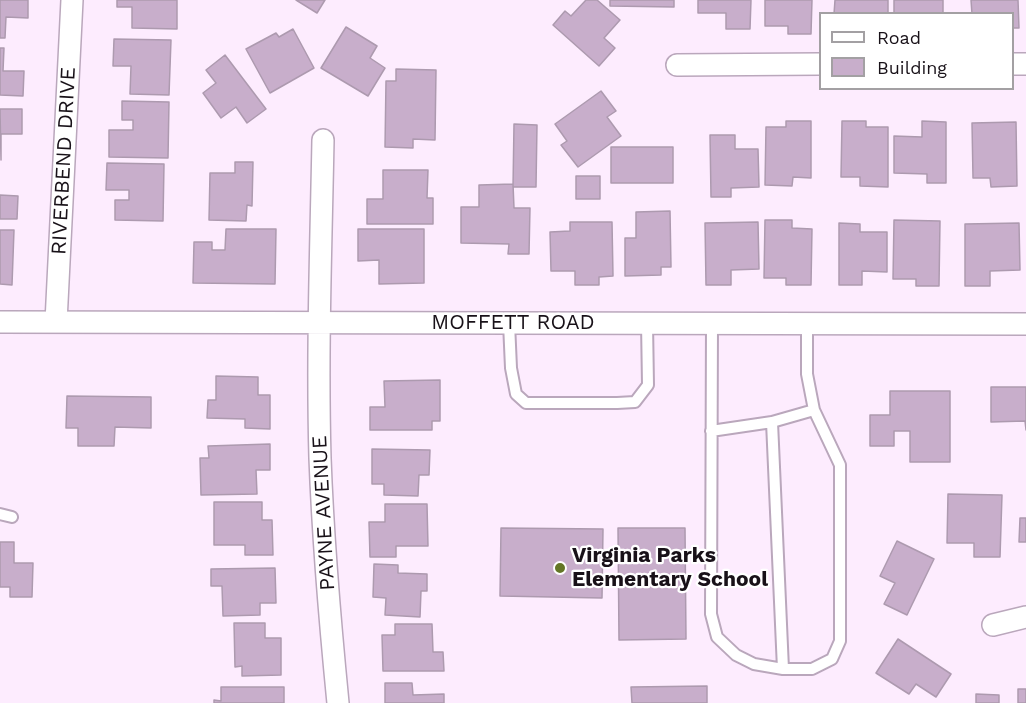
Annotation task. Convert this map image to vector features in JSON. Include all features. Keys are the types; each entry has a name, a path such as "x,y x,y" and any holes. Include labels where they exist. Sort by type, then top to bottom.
{"street":[{"name":"RIVERBEND DRIVE","path":"56,322 72,0"},
{"path":"677,65 819,64"},
{"name":"PAYNE AVENUE","path":"323,140 319,323 320,458 328,596 338,703"},
{"name":"MOFFETT ROAD","path":"0,322 1026,324"},
{"path":"993,625 1026,616"}],"lane":[{"path":"509,323 511,368 516,394 526,402 606,403 635,402 648,385 647,323"},
{"path":"712,323 711,614 717,637 736,655 754,664 783,669 812,669 832,659 840,641 840,465 814,410 807,374 807,324"},
{"path":"711,431 772,422 814,410"},
{"path":"772,422 783,669"},
{"path":"0,514 12,517"}],"building":[{"path":"0,0 28,0 28,18 6,17 5,38 0,38"},
{"path":"117,0 177,0 177,29 132,28 132,7 117,7"},
{"path":"296,0 325,0 317,13"},
{"path":"586,0 597,0 620,20 604,38 615,48 599,66 553,25 565,11 571,16"},
{"path":"610,0 674,0 674,7 610,6"},
{"path":"698,0 751,0 750,29 726,29 726,13 698,13"},
{"path":"765,0 812,0 811,34 788,34 788,26 765,26"},
{"path":"835,0 888,0 888,12 834,12"},
{"path":"894,0 943,0 943,12 894,12"},
{"path":"971,0 1018,0 1019,28 1014,28 1014,12 972,12"},
{"path":"346,27 377,46 370,58 385,68 368,96 321,68"},
{"path":"293,29 314,68 270,93 246,49 276,33 279,37"},
{"path":"114,39 171,40 169,95 130,94 131,66 113,66"},
{"path":"0,48 4,48 3,71 24,71 23,96 0,95"},
{"path":"225,55 266,109 247,123 236,107 221,118 203,93 216,83 206,70"},
{"path":"396,69 436,70 435,140 413,139 413,148 385,147 386,81 396,81"},
{"path":"601,91 616,111 607,117 621,136 578,167 561,145 567,141 555,124"},
{"path":"122,101 169,102 168,158 109,157 109,130 133,130 133,120 122,120"},
{"path":"0,109 22,109 22,134 1,134 1,160"},
{"path":"786,121 811,121 811,178 793,177 792,186 765,185 766,127 786,127"},
{"path":"842,121 866,121 866,127 888,127 888,187 860,186 860,177 841,177"},
{"path":"922,121 946,122 946,183 927,183 927,174 894,173 894,136 922,137"},
{"path":"1016,122 1017,186 991,187 990,178 973,178 972,123"},
{"path":"514,124 537,125 536,187 513,187"},
{"path":"710,135 735,135 735,149 758,149 759,187 731,188 731,197 711,197"},
{"path":"611,147 673,147 673,183 611,183"},
{"path":"235,162 253,162 252,206 247,205 246,221 209,220 210,173 235,173"},
{"path":"107,163 164,164 163,221 115,220 115,200 129,200 129,190 106,190"},
{"path":"383,170 428,170 427,198 433,198 433,224 367,224 367,199 383,199"},
{"path":"576,176 600,176 600,199 576,199"},
{"path":"513,184 514,208 530,208 529,254 508,254 509,244 461,243 461,207 479,207 479,185"},
{"path":"0,195 18,196 17,219 0,219"},
{"path":"670,211 671,267 661,267 661,275 625,276 625,238 636,238 636,212"},
{"path":"765,220 792,220 792,228 812,229 811,285 786,285 786,278 764,278"},
{"path":"894,220 940,221 939,286 916,286 916,279 893,279"},
{"path":"570,222 612,222 613,276 599,277 599,285 575,285 575,271 551,271 550,232 570,231"},
{"path":"758,222 759,269 731,270 731,285 706,285 705,223"},
{"path":"839,223 860,224 860,232 887,232 887,272 862,271 862,285 839,285"},
{"path":"1019,223 1020,270 990,271 990,286 965,286 965,224"},
{"path":"226,229 276,229 275,284 193,283 194,242 212,242 212,250 225,250"},
{"path":"358,229 424,229 424,283 379,284 379,260 358,261"},
{"path":"0,230 14,230 12,285 0,284"},
{"path":"216,376 258,377 258,395 270,395 270,429 245,428 245,419 207,418 208,400 216,400"},
{"path":"440,380 440,421 432,421 432,430 370,430 370,407 385,407 384,381"},
{"path":"991,387 1026,387 1026,430 1025,421 991,422"},
{"path":"890,391 950,391 950,462 910,462 910,431 894,431 894,446 870,446 870,415 890,415"},
{"path":"67,396 151,397 151,428 115,427 114,446 78,446 78,428 66,428"},
{"path":"270,444 270,470 256,470 257,494 201,495 200,458 209,458 208,446"},
{"path":"372,449 430,450 429,475 419,475 418,496 384,495 384,484 372,484"},
{"path":"948,494 1002,495 1000,557 974,557 974,543 947,543"},
{"path":"214,502 262,502 262,520 272,520 273,555 245,555 245,545 214,545"},
{"path":"385,504 427,504 428,546 396,546 396,557 370,557 369,522 385,522"},
{"path":"1020,518 1026,518 1026,542 1019,542"},
{"path":"501,528 603,529 602,598 500,596"},
{"path":"618,528 685,528 686,639 619,640"},
{"path":"897,541 934,559 907,615 884,604 895,583 880,576"},
{"path":"0,542 14,542 14,563 33,563 32,597 10,597 10,587 0,587"},
{"path":"374,564 398,565 398,573 427,574 427,591 421,591 420,617 385,615 386,598 373,597"},
{"path":"275,568 276,603 260,603 260,615 223,616 222,586 211,586 211,569"},
{"path":"234,623 265,623 265,638 281,638 281,675 242,676 242,666 235,667"},
{"path":"395,624 432,624 433,652 443,652 444,671 383,671 382,635 395,635"},
{"path":"898,639 951,674 936,697 916,684 909,694 876,673"},
{"path":"385,683 412,683 413,695 444,694 444,703 385,703"},
{"path":"707,686 707,703 632,703 631,687"},
{"path":"221,687 284,687 284,703 214,703 214,700 221,701"},
{"path":"1018,689 1026,689 1026,703 1018,703"},
{"path":"976,694 999,695 999,703 976,703"}],"place":[{"name":"Virginia Parks Elementary School","path":"560,568"}]}
